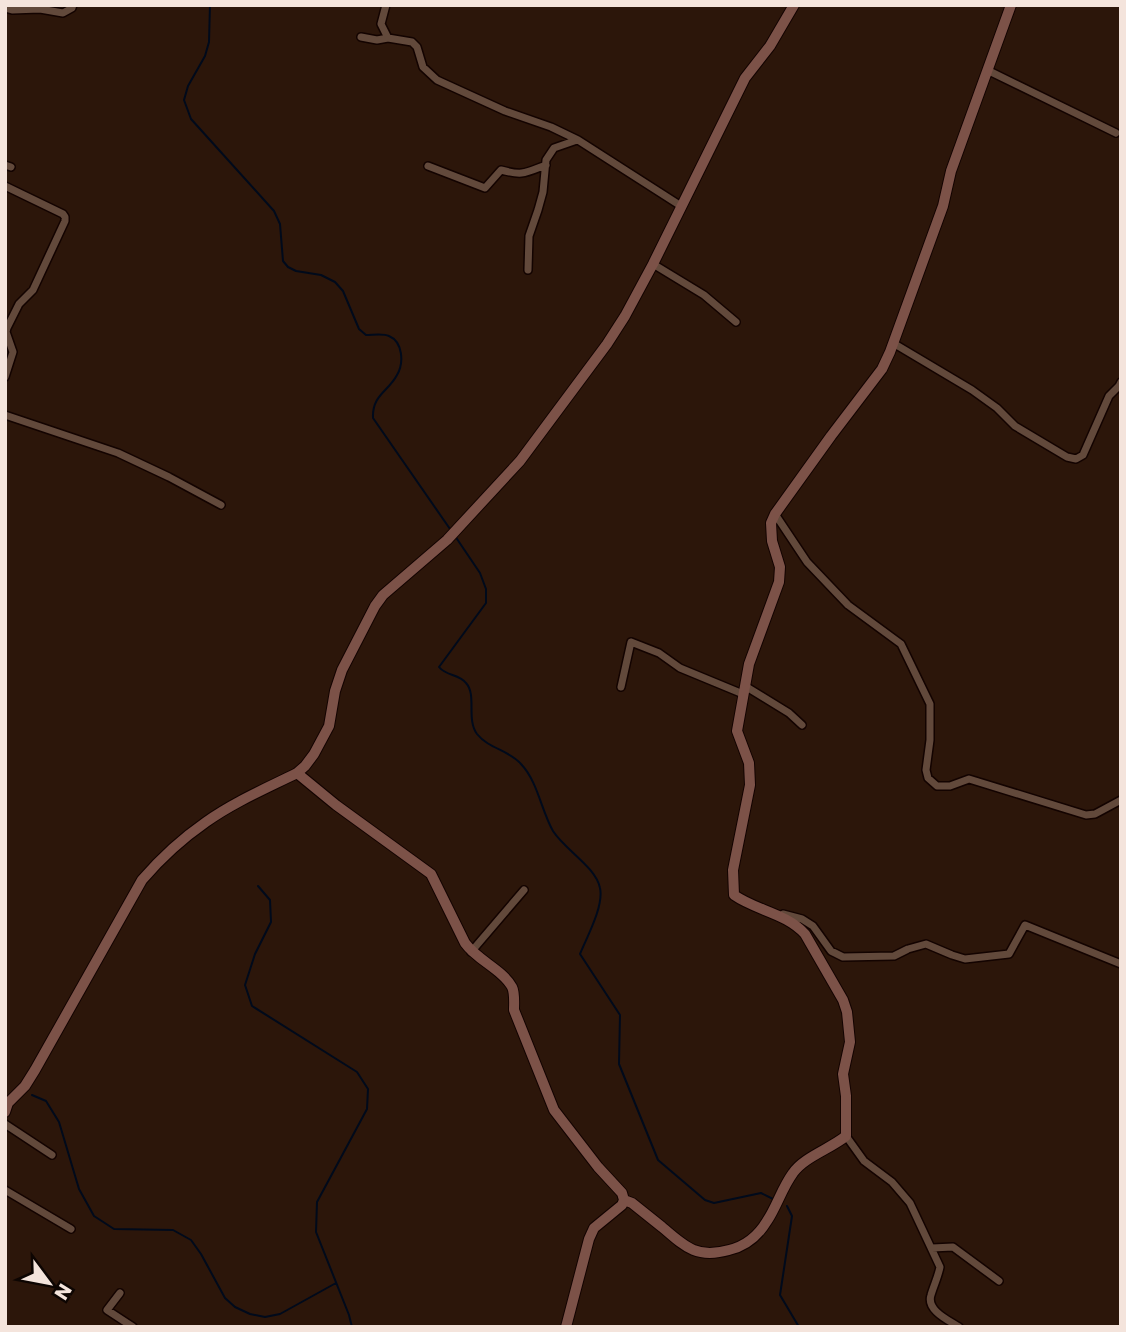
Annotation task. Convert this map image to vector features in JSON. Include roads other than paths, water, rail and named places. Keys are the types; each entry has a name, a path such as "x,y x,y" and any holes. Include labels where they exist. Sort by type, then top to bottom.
{"street":[{"path":"5,8 63,13 73,5"},
{"path":"386,5 382,24 388,38"},
{"path":"5,1112 8,1103 25,1086 35,1070 142,880 157,863 206,822 297,773 305,766 329,726 342,670 375,606 458,529 520,461 607,344 653,264 746,78 770,46 793,5"},
{"path":"1011,5 950,176 943,206 882,369 831,436 771,523 772,541 780,567 779,582 749,664 737,732 749,763 750,785 733,870 734,895 744,902 772,912 802,919 813,926 831,951 843,957 894,956 908,948 926,944 965,959 1009,954 1025,925 1121,964"},
{"path":"360,37 412,42 417,47 423,67 438,80 505,111 551,127 578,140 681,206"},
{"path":"987,70 1115,133"},
{"path":"528,270 529,236 541,201 546,160 554,148 578,140"},
{"path":"428,166 485,188 501,170 513,174 524,173 546,165"},
{"path":"5,187 65,217 33,290 19,304 6,328 13,352 5,376"},
{"path":"653,264 704,295 736,322"},
{"path":"893,343 972,390 997,408 1015,426 1067,457 1076,459 1083,455 1109,396 1121,382"},
{"path":"5,415 118,453 221,505"},
{"path":"775,514 807,562 848,606 901,644 930,704 930,740 926,770 928,778 937,786 950,786 969,779 1086,815 1095,814 1121,800"},
{"path":"621,687 631,642 659,653 680,668 744,690 789,713 802,725"},
{"path":"297,773 431,874 471,952 512,986 514,1010 554,1111 622,1193 622,1205 594,1228 589,1239 566,1327"},
{"path":"471,952 524,890"},
{"path":"772,912 797,925 805,934 843,1000 850,1042 843,1074 846,1136 863,1161 892,1182 910,1203 940,1267 939,1276 929,1297 931,1305 939,1314 959,1327"},
{"path":"5,1124 52,1155"},
{"path":"624,1200 632,1203 679,1244 698,1252 718,1253 739,1248 754,1238 766,1223 793,1172 803,1162 846,1136"},
{"path":"5,1190 71,1229"},
{"path":"932,1248 953,1247 999,1281"},
{"path":"120,1293 107,1310 133,1327"}],"waterway":[{"path":"210,5 209,42 184,100 191,119 274,211 280,224 283,261 288,267 321,275 335,282 343,291 359,329 366,335 387,335 397,343 401,353 399,370 375,404 373,418 450,529"},
{"path":"455,536 480,573 486,589 486,603 439,667 466,683 471,694 472,721 477,734 487,743 516,759 527,771 553,831 597,880 601,895 600,904 580,954 620,1015 619,1064 658,1160 705,1200 714,1203 761,1193 773,1199"},
{"path":"258,886 270,900 271,922 255,954 245,985 252,1006 357,1072 368,1089 367,1109 317,1202 316,1232 352,1327"},
{"path":"32,1095 46,1101 59,1122 79,1189 94,1216 114,1229 173,1230 191,1240 225,1298 235,1307 265,1317 280,1314 336,1283"},
{"path":"787,1206 792,1216 780,1295 799,1327"}]}
